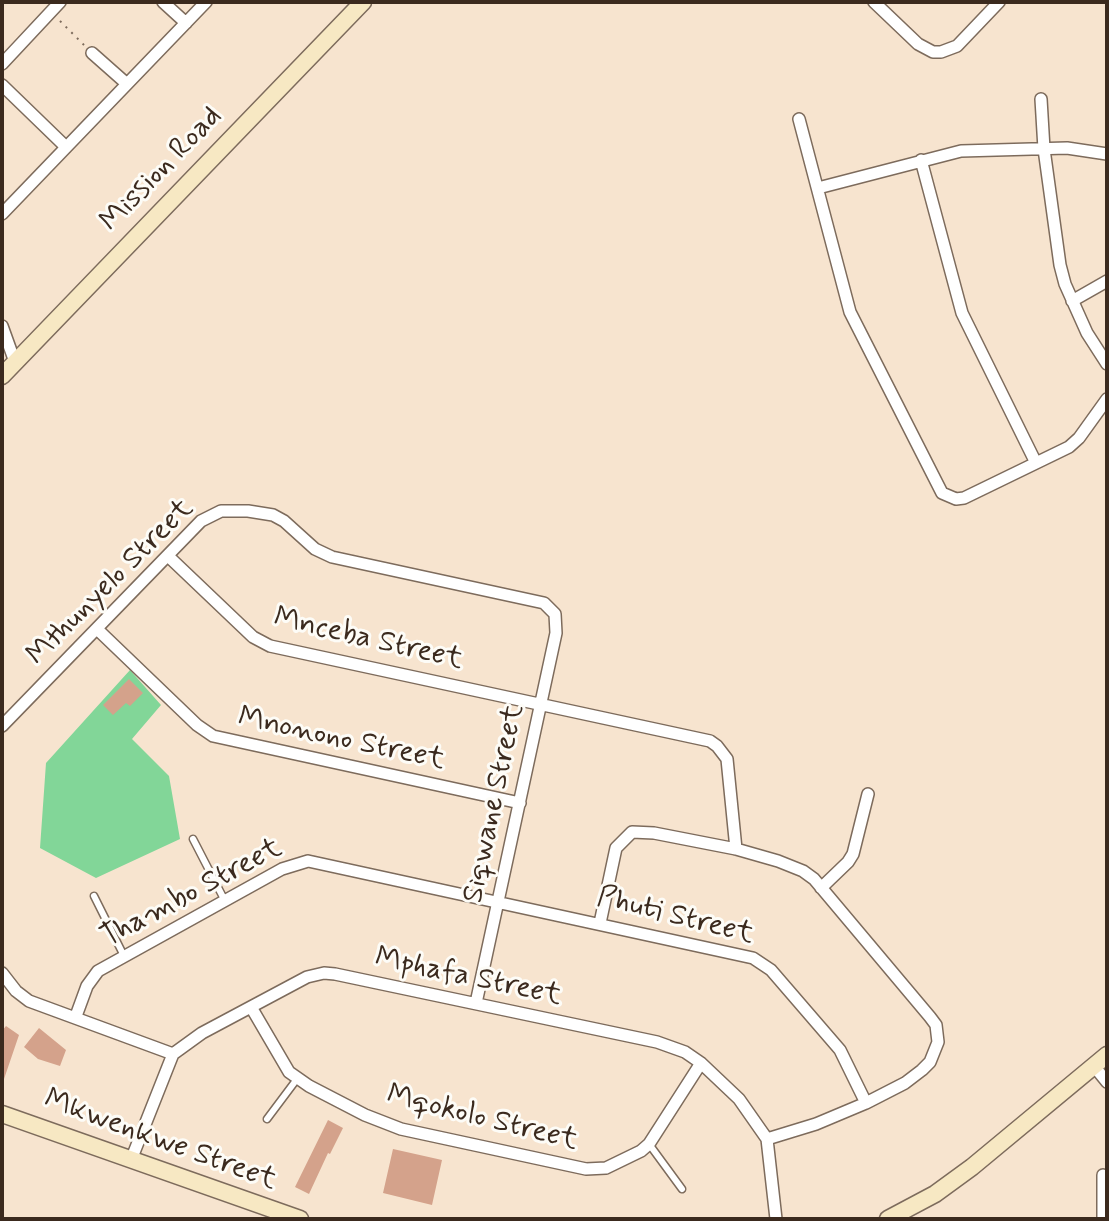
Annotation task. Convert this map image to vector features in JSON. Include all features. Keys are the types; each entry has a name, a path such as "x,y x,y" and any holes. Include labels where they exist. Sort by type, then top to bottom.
{"street":[{"path":"40,2 51,12"},
{"path":"2,64 60,2"},
{"path":"163,2 186,23"},
{"path":"3,212 206,2"},
{"name":"Mission Road","path":"2,376 363,2"},
{"path":"874,2 918,44 941,52 957,46 999,2"},
{"path":"92,53 127,84"},
{"path":"2,85 66,147"},
{"path":"1041,99 1044,149 1060,265 1087,333 1107,364"},
{"path":"799,119 855,325 937,488 948,498 964,498 1069,447 1107,399"},
{"path":"818,188 961,151 1080,148 1107,154"},
{"path":"921,160 962,313 1036,463"},
{"path":"1072,301 1107,281"},
{"path":"2,326 15,362"},
{"name":"Mthunyelo Street","path":"2,726 201,521 221,511 273,515 323,554 537,600 550,607 555,614"},
{"name":"Mnceba Street","path":"168,556 259,641 700,738 717,746 727,759 736,849"},
{"name":"Siqwane Street","path":"476,1003 556,633 555,614"},
{"name":"Mnonono Street","path":"97,629 197,725 213,736 520,803"},
{"path":"821,888 853,854 868,794"},
{"path":"600,923 616,848 632,832 654,833 736,849 793,866 814,879 930,1017 938,1034 935,1051 922,1070 905,1083 816,1124 767,1139"},
{"name":"Thambo Street","path":"76,1016 92,976 291,864 308,861 499,902"},
{"name":"Phuti Street","path":"499,902 729,951 763,963 840,1050 866,1103"},
{"path":"2,973 16,991 29,1001 173,1054 131,1160"},
{"name":"Mphafa Street","path":"173,1054 202,1033 307,977 324,973 657,1042 685,1052 701,1063 739,1099 767,1139 776,1219"},
{"name":"Mqokolo Street","path":"251,1007 283,1064 297,1079 389,1126 586,1169 606,1168 649,1144 701,1063"},
{"path":"888,1219 935,1194 972,1167 1100,1061 1107,1082"},
{"name":"Mkwenkwe Street","path":"2,1114 300,1219"},
{"path":"1103,1175 1103,1219"}],"lane":[{"path":"193,839 225,901"},
{"path":"94,896 124,956"},
{"path":"267,1119 297,1079"},
{"path":"649,1144 682,1189"}],"path":[{"path":"51,12 92,53"}],"green space":[{"path":"130,670 161,705 132,739 169,776 180,839 96,878 40,848 46,763"}],"building":[{"path":"129,679 143,693 130,706 126,703 113,715 103,705"},
{"path":"6,1026 19,1035 4,1079 2,1031"},
{"path":"39,1028 66,1050 60,1066 38,1059 24,1047"},
{"path":"328,1120 343,1128 309,1194 295,1187"},
{"path":"393,1149 442,1160 432,1205 383,1193"}]}
